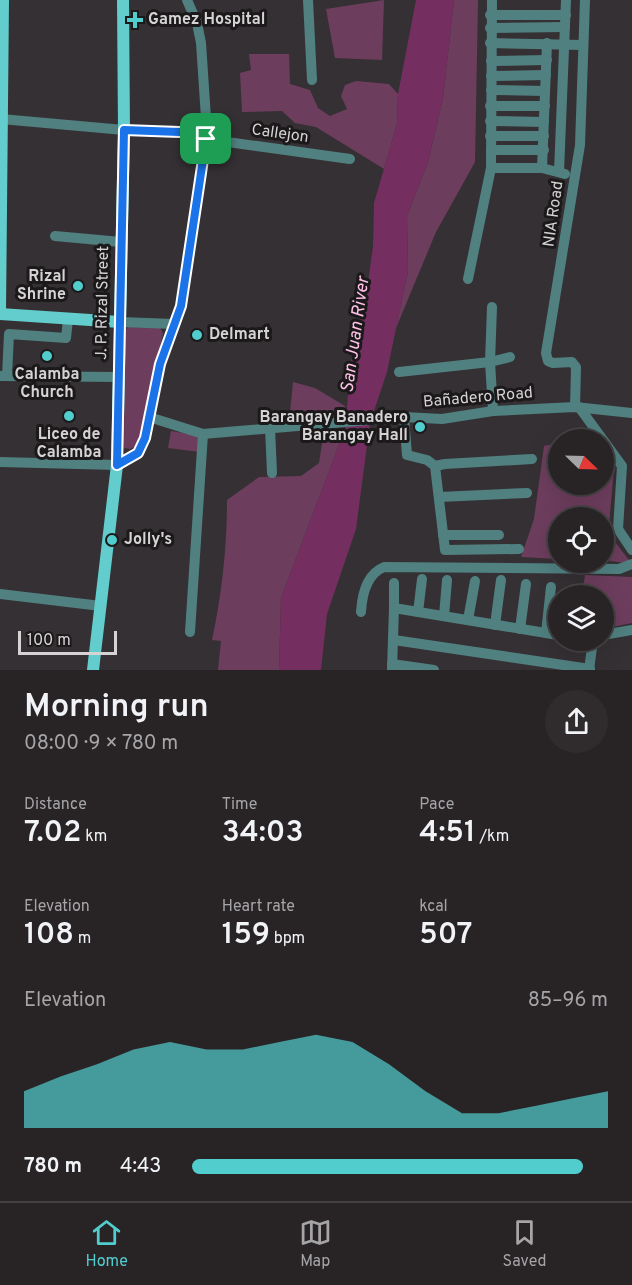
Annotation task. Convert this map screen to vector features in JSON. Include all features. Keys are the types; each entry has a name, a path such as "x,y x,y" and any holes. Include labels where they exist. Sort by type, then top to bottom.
{"main road":[{"path":"3,0 0,314 120,322"},
{"name":"J. P. Rizal Street","path":"93,670 117,465 124,130 123,0"}],"street":[{"path":"0,462 117,465 138,453 145,438 160,364 181,306 206,136 201,43 197,23 187,0"},
{"path":"308,0 312,80"},
{"path":"468,279 491,168 490,15 492,0"},
{"path":"559,172 566,0"},
{"name":"NIA Road","path":"577,407 576,367 572,362 548,361 546,354 572,208 574,177 580,145 585,0"},
{"path":"490,15 566,15"},
{"path":"490,28 565,27"},
{"path":"490,43 583,45"},
{"path":"542,168 547,43"},
{"path":"491,61 546,60"},
{"path":"490,76 546,75"},
{"path":"490,90 545,91"},
{"path":"490,106 545,106"},
{"name":"Callejon","path":"2,119 206,136 350,159"},
{"path":"490,121 544,122"},
{"path":"490,136 544,136"},
{"path":"491,150 544,150"},
{"path":"491,168 542,168 574,177"},
{"path":"55,236 121,242"},
{"path":"492,307 490,362 493,411"},
{"path":"68,319 66,338 9,334 4,376 119,377"},
{"path":"120,322 174,324"},
{"path":"399,372 490,362 510,357"},
{"path":"577,407 622,466 618,529 632,550"},
{"name":"Bañadero Road","path":"149,417 203,434 399,418 442,419 493,411 577,407 632,413"},
{"path":"399,418 407,455 427,460 435,466 532,459"},
{"path":"270,428 272,473"},
{"path":"190,632 203,434"},
{"path":"435,466 445,550 519,549"},
{"path":"438,497 527,493"},
{"path":"443,535 499,535"},
{"path":"361,612 362,598 372,575 384,567 619,569 632,564"},
{"path":"418,612 422,579"},
{"path":"444,616 447,580"},
{"path":"495,625 501,580"},
{"path":"468,620 475,581"},
{"path":"394,583 392,667 434,670"},
{"path":"520,629 526,584"},
{"path":"0,594 101,606"},
{"path":"394,608 546,633 548,610"},
{"path":"614,633 632,630"},
{"path":"393,640 589,670 592,651"}],"shaded area":[{"path":"384,0 382,60 335,58 326,9"},
{"path":"416,0 454,0 443,98 428,162 407,216 408,271 387,372 370,423 356,529 327,614 321,670 279,670 281,598 345,429 351,361 366,298 373,246 374,203 397,124 398,94"},
{"path":"454,0 478,0 475,162 436,232 396,328 408,271 407,216 428,162 443,98"},
{"path":"249,54 289,54 290,84 310,90 318,108 330,116 347,109 341,96 345,85 356,81 389,84 398,94 397,124 384,169 316,127 295,123 282,111 242,112 240,73 251,70"},
{"path":"128,327 160,328 163,333 140,437 137,446 130,449 124,448 125,331"},
{"path":"293,382 315,388 345,406 345,415 289,423"},
{"path":"345,429 281,598 279,670 218,670 221,641 212,640 223,570 227,500 259,477 301,476 319,463 324,430"},
{"path":"171,431 202,436 200,452 168,448"},
{"path":"548,445 548,495 612,495 611,507 548,507 548,558 521,557 534,519 544,446"},
{"path":"614,539 615,542 632,564 614,562"},
{"path":"585,575 632,577 632,623 614,627 614,585 584,585"}],"place":[{"name":"Gamez Hospital","path":"135,20"},
{"name":"Rizal Shrine","path":"78,286"},
{"name":"Delmart","path":"197,335"},
{"name":"Calamba Church","path":"47,356"},
{"name":"Liceo de Calamba","path":"69,416"},
{"name":"Barangay Banadero Barangay Hall","path":"420,427"},
{"name":"Jolly's","path":"112,540"}],"route":[{"path":"124,130 207,133 206,139 181,306 160,364 145,438 138,453 117,465 124,130"}],"water label":[{"name":"San Juan River","path":"356,335"}]}
